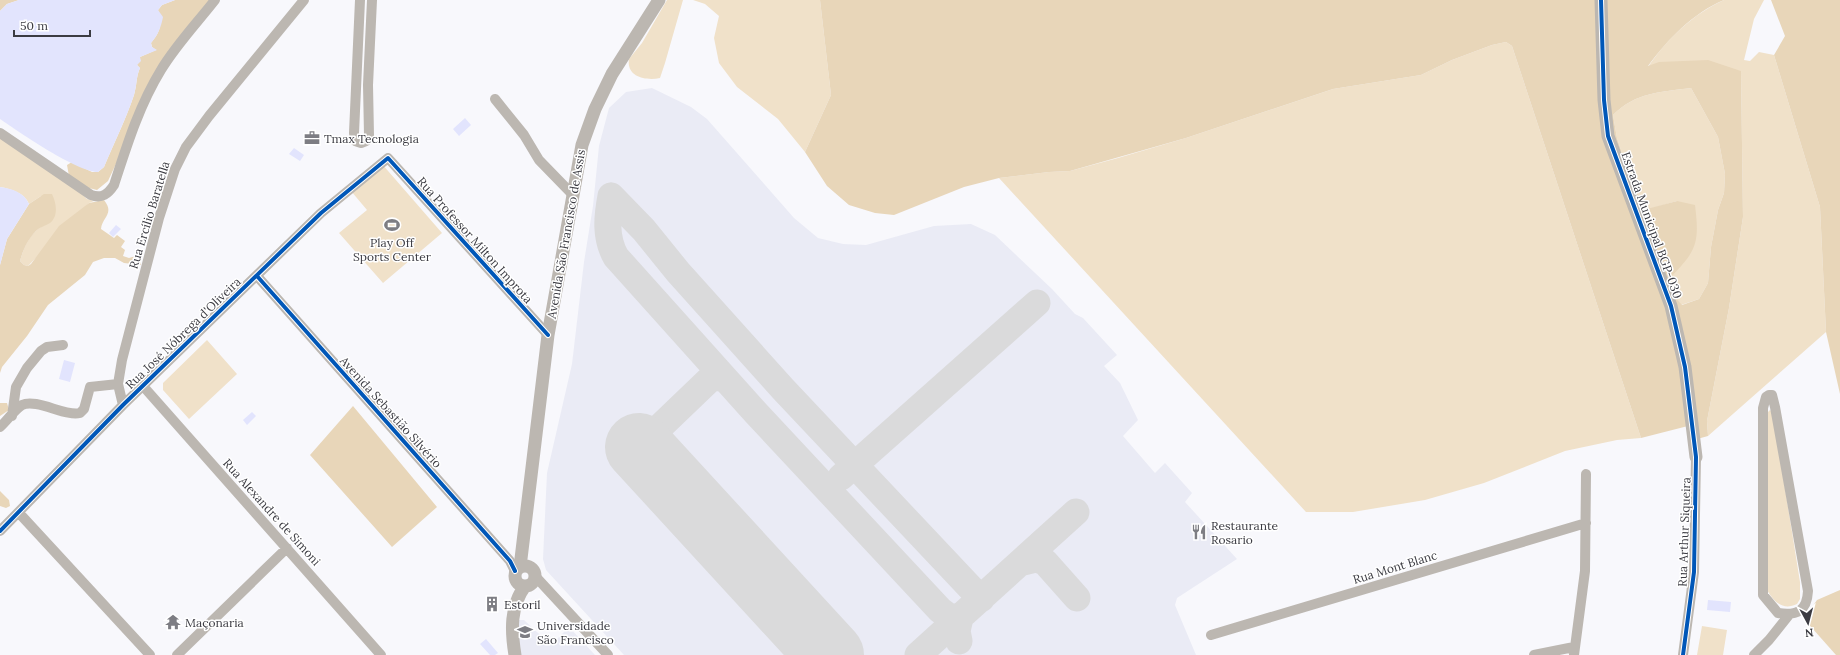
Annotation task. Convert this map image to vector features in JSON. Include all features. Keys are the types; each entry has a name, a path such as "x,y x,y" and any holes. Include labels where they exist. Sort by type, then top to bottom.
{"street":[{"path":"0,133 91,195 100,196 109,193 114,185 137,114 147,95 162,69 215,0"},
{"name":"Rua Ercílio Baratella","path":"123,405 118,384 124,353 170,180 180,158 209,116 304,0"},
{"path":"360,0 354,133 355,140 361,143 366,141 369,135 368,85 372,0"},
{"name":"Avenida São Francisco de Assis","path":"518,565 548,335 582,145 595,109 612,74 659,0"},
{"name":"Estrada Municipal BGP-030","path":"1601,0 1604,100 1608,136 1671,306 1684,367 1696,457"},
{"path":"494,99 524,135 539,160 573,195"},
{"name":"Rua José Nóbrega d'Oliveira","path":"0,531 123,405 321,213 388,158"},
{"name":"Rua Professor Milton Improta","path":"388,158 548,335"},
{"name":"Avenida Sebastião Silvério","path":"257,276 518,565"},
{"path":"12,416 16,387 27,368 41,351 47,347 63,345"},
{"path":"0,427 22,405 26,404 78,414 83,412 90,387 118,384"},
{"name":"Rua Alexandre de Simoni","path":"143,386 381,655"},
{"path":"1754,655 1769,640 1789,615 1805,606 1808,591 1775,407 1772,395 1769,395 1766,397 1762,408 1763,595 1778,613 1789,615"},
{"name":"Rua Arthur Siqueira","path":"1682,655 1694,572 1696,457"},
{"path":"1534,655 1574,651 1585,571 1586,474"},
{"path":"19,513 150,655"},
{"name":"Rua Mont Blanc","path":"1211,635 1586,523"},
{"path":"177,655 287,548"},
{"path":"515,655 512,622 518,596 533,583 534,570 530,567 518,565 514,576 516,582 520,585 533,583"},
{"path":"533,583 608,655"}],"shaded area":[{"path":"0,0 19,0 7,4 0,11"},
{"path":"175,0 211,0 169,50 108,181 97,190 89,188 69,176 67,165 72,162 92,172 98,172 104,167 134,95 140,68 137,65 140,57 156,50 152,47 151,43 160,28 158,10 162,5"},
{"path":"667,0 683,0 665,63 660,78 643,78 634,74 631,70 629,59 642,43"},
{"path":"693,0 820,0 831,95 805,152 778,119 737,87 719,63 714,38 719,16 705,4"},
{"path":"820,0 1724,0 1713,5 1692,19 1664,46 1648,66 1659,62 1708,60 1741,71 1743,217 1729,308 1707,421 1708,436 1690,441 1688,426 1641,438 1512,46 1506,42 1492,45 1452,60 1421,75 1333,89 1186,138 1070,171 999,178 964,187 894,215 875,213 849,205 827,186 805,152 831,95","holes":["1691,88 1718,137 1725,174 1724,193 1718,210 1711,247 1708,283 1699,299 1682,305 1674,296 1669,279 1685,261 1694,246 1697,230 1695,205 1677,201 1643,210 1637,189 1626,165 1617,138 1613,115 1622,107 1640,97 1659,92"]},
{"path":"1724,0 1764,0 1754,19 1744,60 1750,61 1759,52 1774,55 1820,207 1826,332 1708,436 1707,421 1729,308 1743,217 1741,71 1648,67 1672,37 1691,20"},
{"path":"1771,0 1840,0 1840,394 1826,332 1820,207 1774,55 1785,36"},
{"path":"1506,42 1512,46 1641,438 1617,440 1565,451 1484,483 1425,500 1353,512 1306,512 999,178 1070,171 1186,138 1333,89 1421,75 1452,60 1492,45"},
{"path":"652,88 691,107 707,119 794,218 818,238 843,244 866,245 934,226 971,224 995,235 1052,289 1075,314 1083,318 1117,355 1104,366 1120,383 1138,420 1123,436 1155,473 1165,463 1192,493 1185,502 1237,559 1177,598 1175,605 1196,655 624,655 546,570 543,559 547,473 572,364 584,262 593,206 599,146 609,108 626,92"},
{"path":"1691,88 1718,137 1725,174 1724,193 1718,210 1711,247 1708,283 1699,299 1681,305 1674,296 1669,279 1677,201 1643,211 1637,189 1626,165 1617,138 1613,115 1622,107 1640,97 1659,92"},
{"path":"0,135 72,184 87,199 94,201 89,203 28,266 24,265 20,261 26,244 39,228 52,220 55,212 41,196 29,204 21,194 13,190 0,187"},
{"name":"Play Off Sports Center","path":"382,164 442,233 383,283 339,233 367,210 351,191"},
{"path":"44,194 52,194 55,201 55,217 50,223 36,231 28,241 20,261 24,265 28,266 31,264 59,226 89,203 104,200 107,205 108,212 101,229 114,238 117,235 125,241 121,247 125,250 123,256 129,258 139,255 141,265 124,263 115,258 104,258 93,262 85,275 48,305 27,336 2,367 0,373 0,265 7,239 29,204"},
{"path":"207,340 237,374 189,419 163,390 163,383"},
{"path":"0,403 7,403 9,410 0,416"},
{"path":"353,406 437,507 392,547 310,455"},
{"path":"1770,410 1773,413 1800,582 1800,599 1797,604 1792,606 1783,606 1779,604 1767,590 1768,412"},
{"path":"0,491 9,500 10,506 6,508 0,506"},
{"path":"1840,590 1840,655 1836,655 1804,619 1817,600"},
{"name":"Universidade São Francisco","path":"517,620 524,620 551,645 569,627 595,655 518,655"},
{"path":"1702,626 1727,630 1723,655 1697,655"}],"water":[{"path":"19,0 175,0 162,5 158,10 163,17 159,31 151,43 152,47 157,50 140,57 141,61 137,65 140,68 131,104 104,167 98,172 76,166 63,159 0,119 0,11 7,4"},
{"path":"465,118 471,125 459,136 453,129"},
{"path":"294,148 304,155 300,161 289,154"},
{"path":"0,187 13,190 21,194 29,204 7,239 0,265"},
{"path":"116,225 121,229 113,237 109,233"},
{"path":"64,360 75,363 70,382 59,379"},
{"path":"252,412 256,416 247,425 243,420"},
{"path":"1708,600 1731,602 1730,612 1707,610"},
{"path":"486,639 498,653 495,655 490,655 480,644"}],"taxiway":[{"path":"611,196 608,227 612,250 616,257 756,413 940,610 948,616 960,618 957,631 959,641"},
{"path":"611,196 644,230 678,272 783,389 981,599"},
{"path":"841,477 1037,303"},
{"path":"639,447 712,377 722,378 727,381"},
{"path":"918,655 1076,512"},
{"path":"1020,563 1036,559 1045,562 1077,598"}],"runway":[{"path":"639,447 830,655"}],"cycle path":[{"path":"1601,0 1604,100 1608,136 1671,306 1685,367 1696,457 1694,572 1683,655"},
{"path":"0,531 123,405 321,213 388,158 548,335"},
{"path":"257,276 510,561 515,571"}],"place":[{"name":"Tmax Tecnologia","path":"312,138"},
{"name":"Play Off Sports Center","path":"392,225"},
{"name":"Restaurante Rosario","path":"1199,532"},
{"name":"Estoril","path":"492,604"},
{"name":"Maçonaria","path":"173,622"},
{"name":"Universidade São Francisco","path":"525,632"}]}
